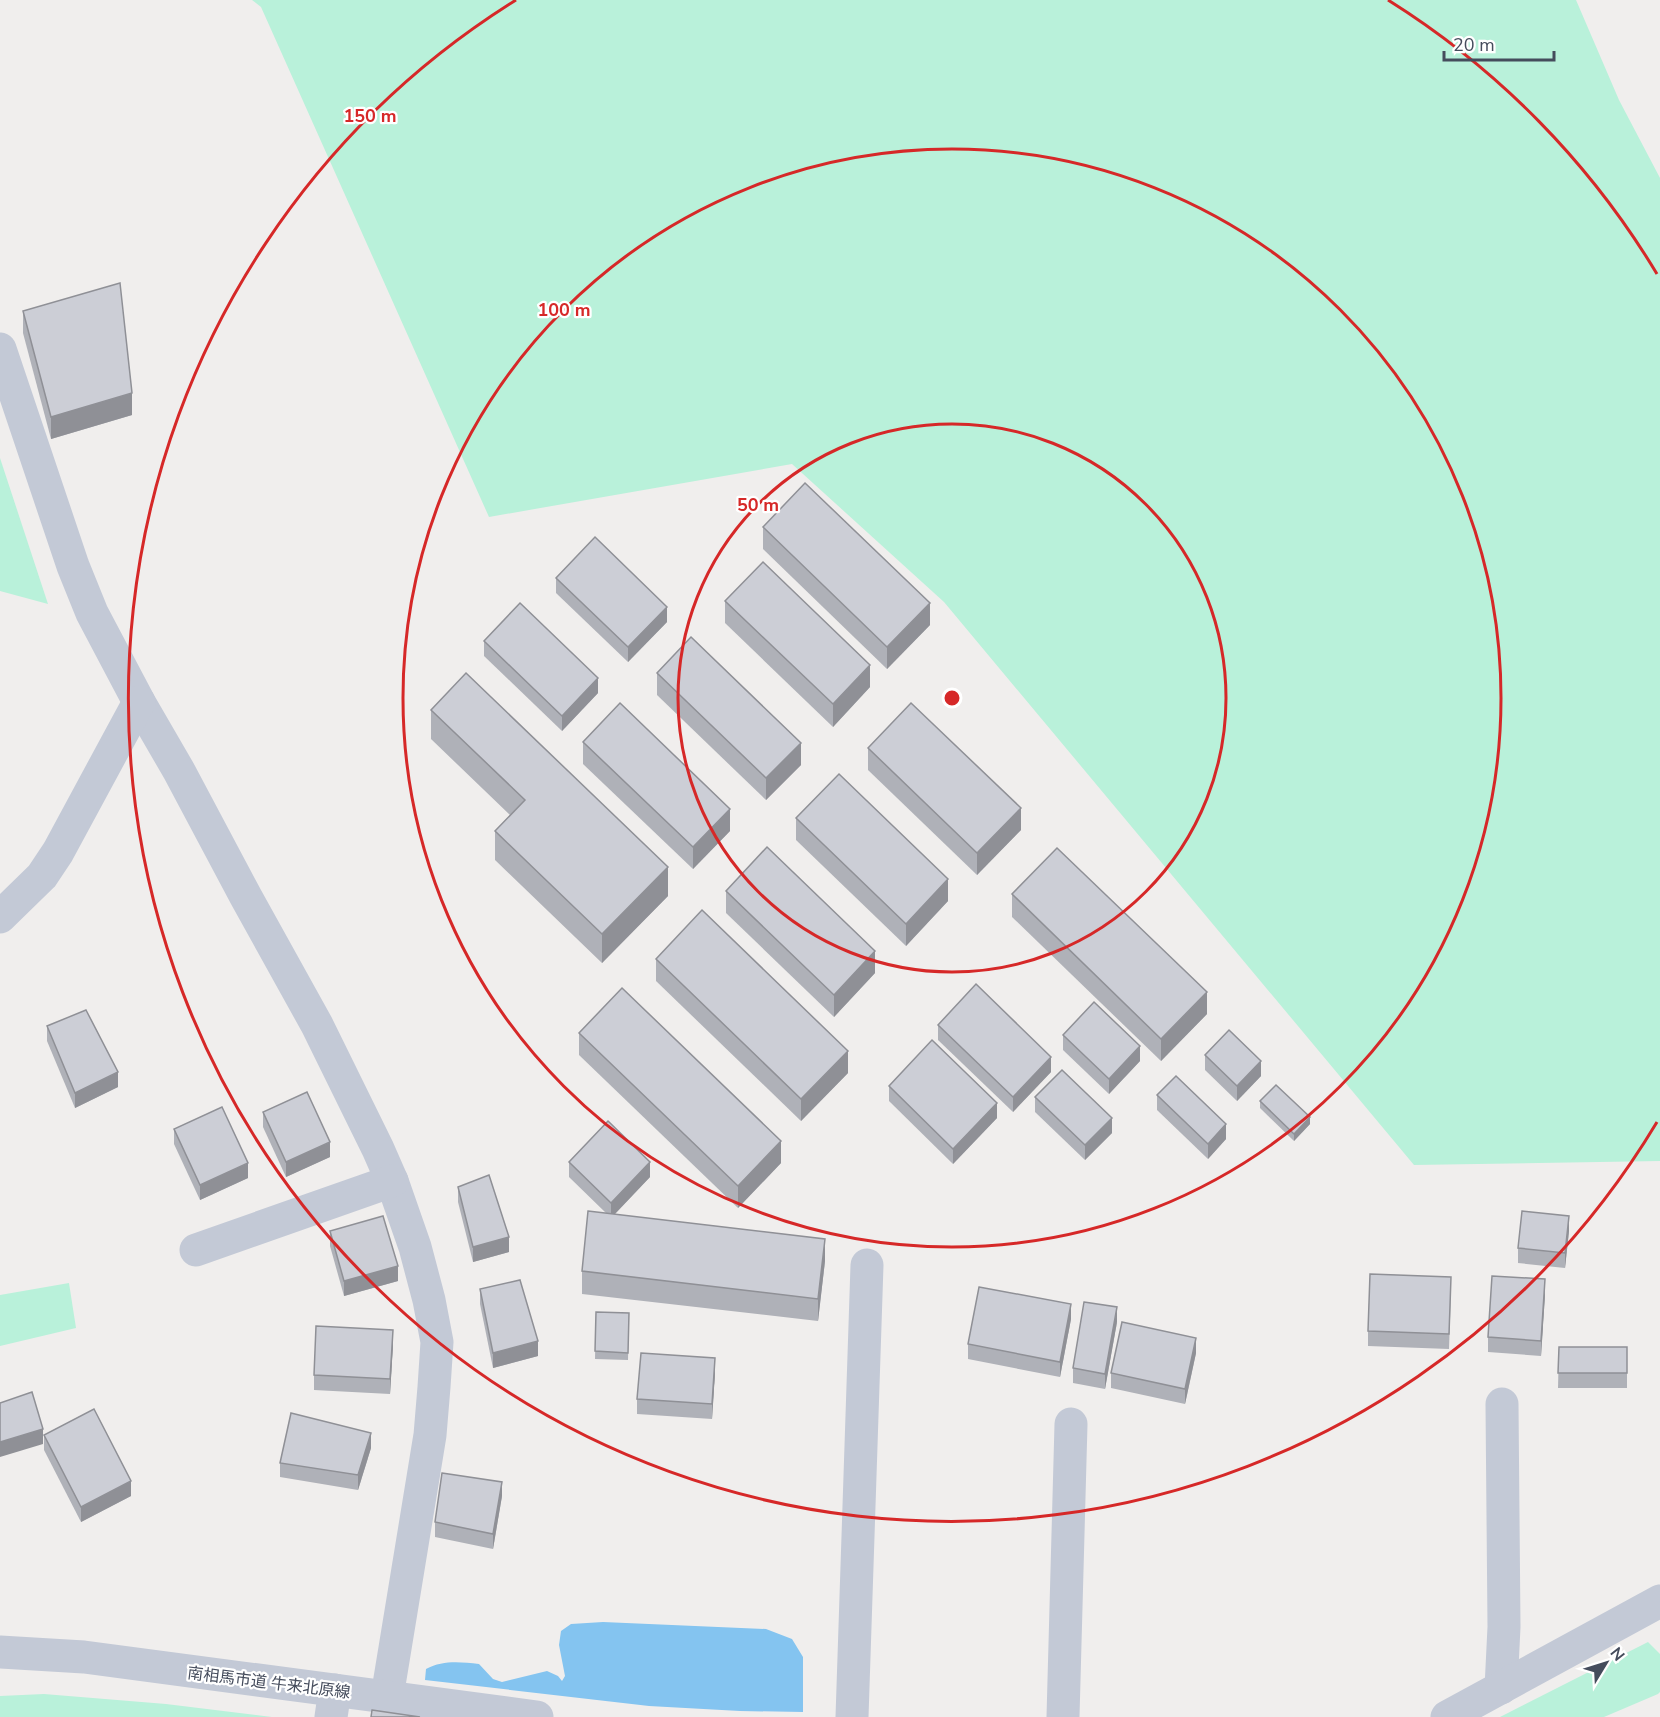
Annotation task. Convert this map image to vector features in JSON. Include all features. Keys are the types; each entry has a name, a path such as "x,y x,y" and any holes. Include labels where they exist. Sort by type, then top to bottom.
{"street":[{"path":"0,349 73,566 92,613 317,1025 378,1149 415,1247 437,1342 430,1435 387,1697"},
{"path":"0,917 42,876 139,702"},
{"path":"196,1250 392,1181"},
{"path":"852,1717 867,1264"},
{"path":"1500,1688 1504,1626 1502,1404"},
{"path":"1063,1717 1071,1424"},
{"path":"1447,1717 1660,1601"},
{"name":"南相馬市道 牛来北原線","path":"0,1652 84,1657 333,1704 387,1697 537,1717"}],"green space":[{"path":"252,0 1576,0 1619,100 1660,178 1660,1161 1414,1165 944,602 792,464 489,517 261,7"},
{"path":"0,458 48,604 0,591"},
{"path":"69,1283 76,1328 0,1346 0,1295"},
{"path":"1648,1642 1660,1654 1660,1692 1658,1694 1604,1717 1500,1717"},
{"path":"44,1694 166,1704 272,1717 0,1717 0,1696"}],"water":[{"path":"603,1622 766,1629 792,1639 803,1657 803,1712 649,1706 425,1680 426,1669 439,1664 458,1662 479,1664 493,1679 502,1682 547,1671 558,1676 562,1681 565,1676 559,1645 561,1631 571,1624"}],"building":[{"path":"120,283 132,393 51,417 23,311"},
{"path":"805,483 930,603 887,647 763,527"},
{"path":"595,537 667,607 628,647 556,578"},
{"path":"763,562 870,665 833,704 725,601"},
{"path":"520,603 598,678 562,716 484,641"},
{"path":"691,637 801,743 766,778 657,673"},
{"path":"466,673 668,867 602,934 495,831 525,800 431,710"},
{"path":"620,703 730,809 693,847 583,742"},
{"path":"911,703 1021,808 977,853 868,748"},
{"path":"839,774 948,879 906,924 796,818"},
{"path":"767,847 875,951 834,995 726,891"},
{"path":"1057,848 1207,992 1161,1039 1012,894"},
{"path":"702,910 848,1051 801,1099 656,959"},
{"path":"976,984 1051,1057 1013,1097 938,1025"},
{"path":"622,988 781,1141 738,1186 579,1033"},
{"path":"1094,1002 1140,1046 1109,1079 1063,1035"},
{"path":"86,1010 118,1072 75,1093 47,1026"},
{"path":"1229,1030 1261,1061 1237,1086 1205,1055"},
{"path":"932,1040 997,1103 953,1149 889,1086"},
{"path":"1062,1070 1112,1118 1085,1145 1035,1097"},
{"path":"1176,1076 1226,1124 1208,1144 1157,1095"},
{"path":"1276,1085 1310,1117 1294,1134 1260,1101"},
{"path":"307,1092 330,1142 286,1162 263,1112"},
{"path":"222,1107 248,1163 200,1185 174,1129"},
{"path":"608,1121 650,1162 611,1203 569,1162"},
{"path":"489,1175 509,1237 473,1247 458,1187"},
{"path":"588,1211 825,1239 818,1299 582,1271"},
{"path":"1522,1211 1569,1216 1565,1253 1518,1248"},
{"path":"383,1216 398,1266 344,1281 330,1231"},
{"path":"1370,1274 1451,1277 1449,1334 1368,1331"},
{"path":"1492,1276 1545,1279 1541,1341 1488,1337"},
{"path":"520,1280 538,1341 493,1353 480,1289"},
{"path":"979,1287 1071,1304 1060,1362 968,1344"},
{"path":"1084,1302 1117,1307 1105,1374 1073,1368"},
{"path":"596,1312 629,1313 628,1353 595,1351"},
{"path":"1122,1322 1196,1338 1185,1389 1111,1373"},
{"path":"316,1326 393,1330 390,1379 314,1375"},
{"path":"1559,1347 1627,1347 1627,1373 1558,1373"},
{"path":"641,1353 715,1358 712,1404 637,1399"},
{"path":"32,1392 43,1429 0,1442 0,1403"},
{"path":"94,1409 131,1481 81,1507 44,1435"},
{"path":"291,1413 371,1433 358,1475 280,1463"},
{"path":"442,1473 502,1482 493,1534 435,1522"},
{"path":"372,1710 420,1717 371,1717"}]}
